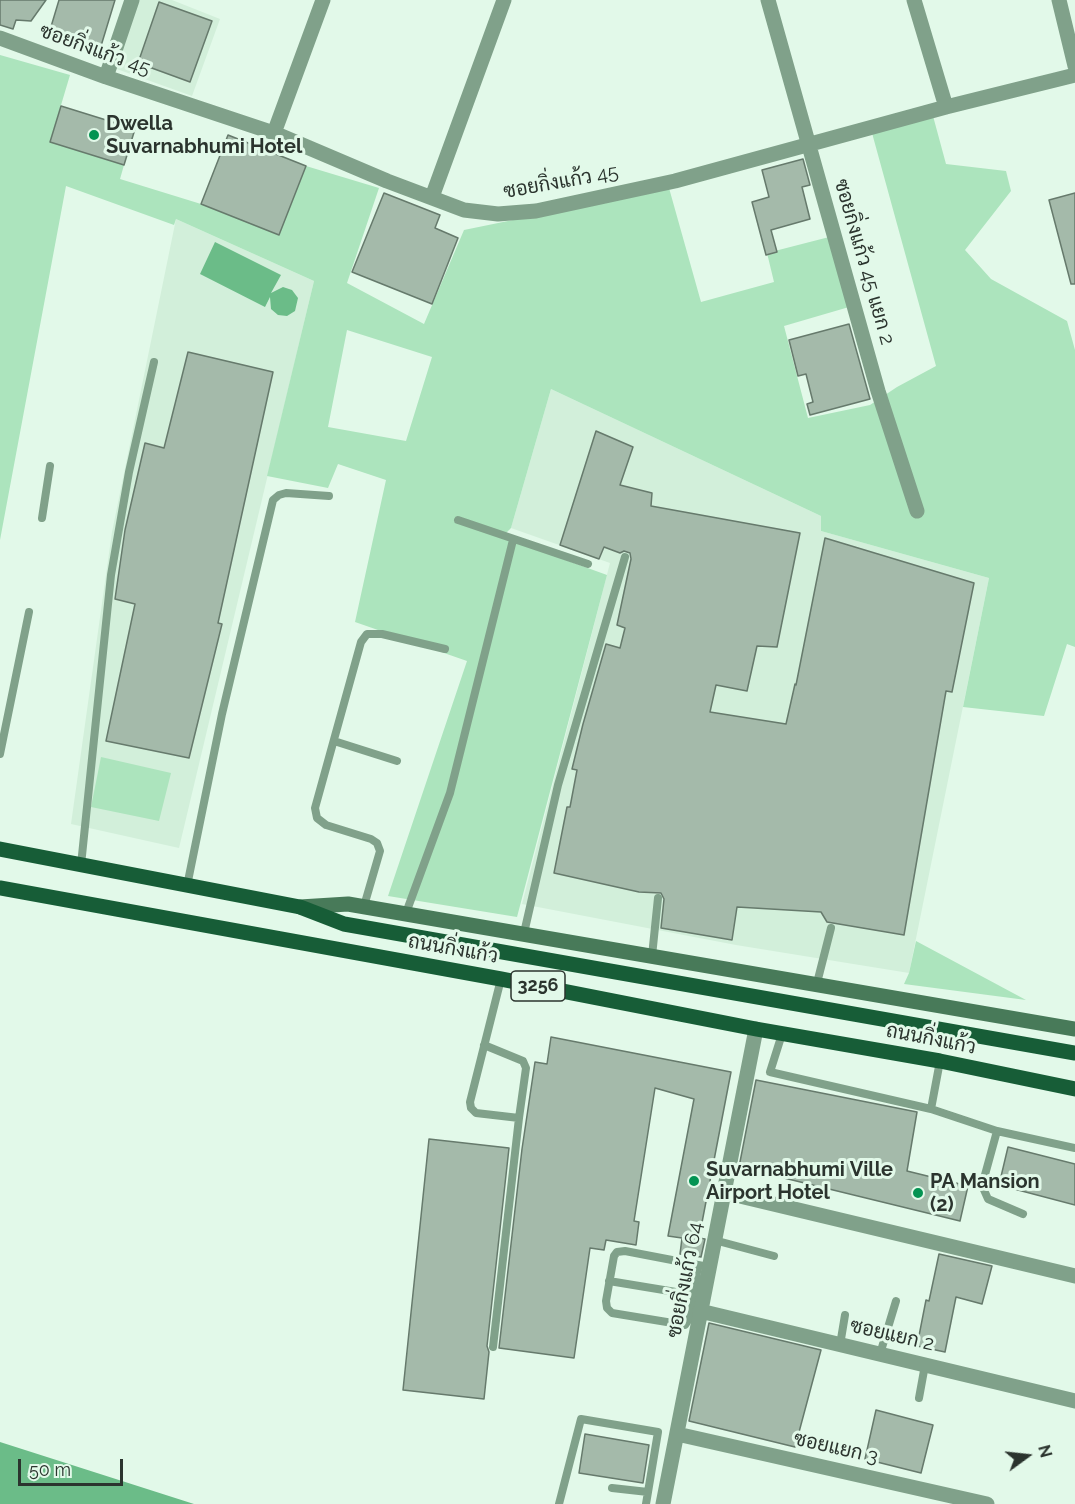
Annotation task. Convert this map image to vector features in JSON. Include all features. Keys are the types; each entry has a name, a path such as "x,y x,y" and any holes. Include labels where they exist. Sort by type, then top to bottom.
{"main road":[{"name":"ถนนกิ่งแก้ว","path":"0,849 300,907 344,924 1075,1053"},
{"name":"ถนนกิ่งแก้ว","path":"0,888 501,979 782,1034 940,1061 1075,1089"},
{"name":"ถนนกิ่งแก้ว","path":"300,907 348,903 1075,1029"}],"street":[{"path":"106,77 132,0"},
{"path":"274,133 323,0"},
{"path":"432,197 504,0"},
{"name":"ซอยกิ่งแก้ว 45 แยก 2","path":"768,0 878,391 917,511"},
{"path":"914,0 946,107"},
{"path":"1059,0 1075,66"},
{"name":"ซอยกิ่งแก้ว 45","path":"0,38 106,77 274,133 387,182 464,210 498,214 536,211 675,181 946,107 1075,75"},
{"name":"ซอยกิ่งแก้ว 64","path":"663,1504 700,1311 704,1266 714,1240 756,1029"},
{"path":"723,1192 1075,1276"},
{"name":"ซอยแยก 2","path":"700,1311 1075,1401"},
{"name":"ซอยแยก 3","path":"677,1434 987,1504"}],"lane":[{"path":"81,865 111,575 129,472 154,362"},
{"path":"42,519 50,466"},
{"path":"187,886 222,714 273,500 286,493 329,496"},
{"path":"458,520 588,564"},
{"path":"406,913 450,793 513,540"},
{"path":"524,933 558,785 625,557"},
{"path":"0,754 29,612"},
{"path":"364,906 380,851 377,843 326,825 317,818 315,808 361,642 367,634 382,634 445,649"},
{"path":"333,741 397,761"},
{"path":"652,956 658,898"},
{"path":"817,983 831,928"},
{"path":"501,979 470,1102 471,1108 476,1113 519,1118"},
{"path":"782,1034 770,1072 931,1109 998,1131 1075,1148"},
{"path":"484,1045 525,1064 493,1347"},
{"path":"931,1109 940,1061"},
{"path":"998,1131 983,1182 984,1190 988,1198 1023,1214"},
{"path":"714,1240 774,1256"},
{"path":"625,1251 704,1266 694,1295 690,1321 681,1325 612,1313 607,1308 606,1301 609,1281 616,1252 625,1251"},
{"path":"609,1281 694,1295"},
{"path":"880,1354 896,1301"},
{"path":"840,1345 845,1315"},
{"path":"919,1398 925,1365"},
{"path":"559,1504 581,1419 658,1432 646,1504"},
{"path":"612,1488 648,1492"}],"shaded area":[{"path":"138,0 172,0 220,19 192,96 114,68"},
{"path":"0,55 70,75 50,142 124,165 120,179 201,204 279,235 306,166 379,188 347,283 424,324 464,230 669,188 701,302 774,282 767,253 833,236 849,307 784,326 808,418 870,405 936,366 872,133 933,116 946,164 1006,171 1011,191 965,250 991,279 1067,321 1075,350 1075,647 1067,644 1044,716 963,707 989,578 821,531 821,516 551,389 511,528 502,537 607,575 517,917 388,896 467,661 355,622 386,480 338,464 328,488 267,476 314,281 176,219 174,225 66,186 0,540","holes":["347,330 432,357 406,441 328,427"]},
{"path":"176,219 314,281 179,848 71,824 112,532"},
{"path":"215,242 281,275 271,293 283,287 292,290 298,298 295,311 287,316 278,315 271,309 270,297 265,307 200,274"},
{"path":"551,389 821,516 821,531 989,578 909,973 736,945 522,904 610,563 511,528"},
{"path":"101,757 171,773 159,821 91,807"},
{"path":"916,941 1026,1000 904,984 909,973"},
{"path":"0,1442 194,1504 0,1504"}],"building":[{"path":"0,0 46,0 31,21 16,20 13,29 0,25"},
{"path":"59,0 115,0 101,46 50,30"},
{"path":"159,2 212,21 190,82 138,63"},
{"path":"61,106 135,129 124,165 50,142"},
{"path":"228,135 306,166 279,235 201,204"},
{"path":"803,159 810,185 802,187 810,219 771,230 777,252 766,255 752,202 769,197 762,170"},
{"path":"384,193 440,215 435,228 458,238 432,304 352,272"},
{"path":"1075,193 1075,284 1071,284 1049,200"},
{"path":"849,324 870,399 810,415 807,404 813,402 806,374 798,376 789,340"},
{"path":"188,352 273,372 218,623 222,624 189,758 106,741 135,604 115,599 125,530 145,443 164,448"},
{"path":"596,431 633,447 620,485 652,493 651,506 800,533 777,647 757,646 747,691 716,685 710,712 786,724 825,538 974,583 952,692 946,691 904,935 827,922 821,912 737,907 732,940 661,928 664,899 661,893 639,892 554,873 577,770 572,769 606,644 620,648 625,628 617,625 631,559 630,553 624,551 620,553 604,547 599,559 560,545"},
{"path":"551,1037 731,1072 699,1238 705,1239 701,1257 680,1254 682,1238 668,1236 694,1099 655,1088 634,1221 639,1222 636,1245 606,1240 604,1250 590,1248 574,1358 499,1348 522,1149 535,1062 547,1064"},
{"path":"756,1080 917,1112 907,1171 968,1186 960,1221 739,1167"},
{"path":"429,1139 509,1148 487,1346 489,1352 484,1399 403,1390"},
{"path":"1008,1147 1075,1164 1075,1205 999,1185"},
{"path":"939,1254 992,1266 982,1304 956,1297 945,1352 917,1346 926,1300 929,1301"},
{"path":"709,1323 821,1350 795,1447 689,1421"},
{"path":"876,1410 933,1425 921,1473 865,1459"},
{"path":"585,1434 649,1445 643,1483 579,1473"}],"place":[{"name":"Dwella Suvarnabhumi Hotel","path":"94,135"},
{"name":"Suvarnabhumi Ville Airport Hotel","path":"694,1181"},
{"name":"PA Mansion (2)","path":"918,1193"}]}
